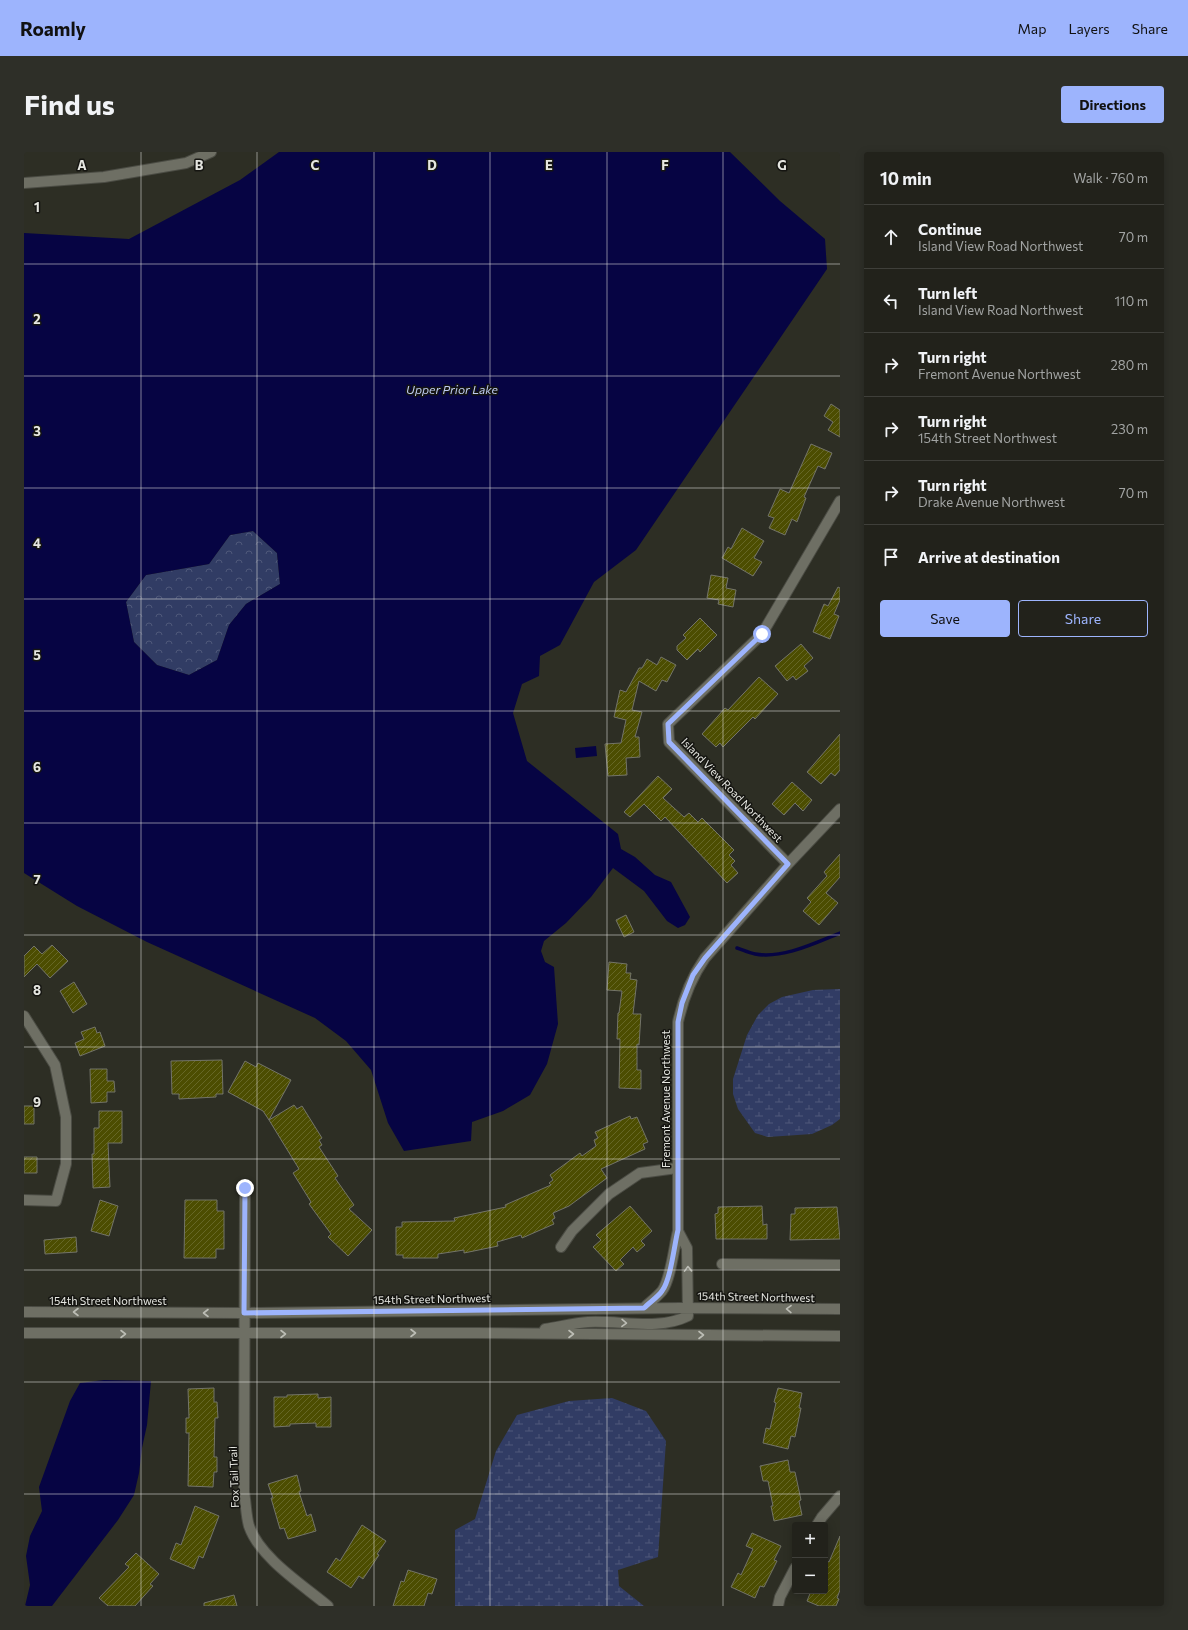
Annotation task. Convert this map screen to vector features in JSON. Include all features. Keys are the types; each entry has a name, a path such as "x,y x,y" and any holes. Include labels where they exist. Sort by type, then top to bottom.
{"street":[{"path":"24,183 104,177 186,163 211,152"},
{"name":"Island View Road Northwest","path":"788,864 669,742 668,724 762,634 840,502"},
{"name":"Fremont Avenue Northwest","path":"644,1308 663,1290 670,1272 678,1230 678,1022 682,1003 693,975 705,958 788,864 840,809"},
{"path":"24,1016 54,1065 66,1116 66,1164 56,1201 24,1200"},
{"path":"561,1247 572,1231 609,1194 640,1173 677,1168"},
{"name":"Fox Tail Trail","path":"245,1188 244,1492 249,1526 259,1546 282,1568 328,1606"},
{"name":"Fremont Avenue Northwest","path":"678,1230 687,1248 689,1308"},
{"path":"722,1264 840,1265"},
{"name":"154th Street Northwest","path":"24,1312 244,1313 644,1308 840,1310"},
{"path":"516,1334 588,1322 676,1322 688,1316 689,1308"},
{"path":"24,1333 840,1336"},
{"path":"819,1522 840,1496"},
{"path":"778,1606 780,1597 792,1574"}],"green space":[{"path":"253,531 277,553 280,584 246,604 229,625 217,660 189,675 157,665 134,642 126,602 146,575 209,564 230,535"},
{"path":"840,989 840,1119 832,1125 812,1134 768,1137 755,1133 738,1109 733,1094 733,1079 747,1035 758,1015 769,1004 782,997 813,990"},
{"path":"612,1398 646,1411 666,1441 658,1557 618,1570 619,1586 644,1606 455,1606 455,1530 475,1519 496,1451 517,1415 569,1401"}],"water":[{"name":"Upper Prior Lake","path":"279,152 730,152 780,201 825,239 827,269 636,550 594,582 560,645 540,656 539,676 522,684 513,713 527,761 618,834 621,849 635,857 655,875 671,882 690,917 685,925 678,928 667,921 644,891 613,868 591,897 566,923 544,941 541,951 545,962 554,967 558,1024 547,1064 530,1095 503,1111 472,1122 471,1141 404,1151 388,1123 371,1070 346,1041 315,1018 147,942 77,906 24,873 24,233 129,239 240,180","holes":["253,531 277,553 280,584 246,604 229,625 217,660 189,675 157,665 134,642 126,602 146,575 209,564 230,535"]},
{"path":"596,746 597,756 576,758 575,748"},
{"path":"104,1380 151,1381 147,1425 134,1495 118,1520 52,1606 25,1606 30,1585 26,1556 30,1536 42,1511 39,1487 70,1401 80,1383"}],"building":[{"path":"831,404 840,410 840,437 828,430 833,422 824,416"},
{"path":"811,444 832,453 825,469 818,466 804,497 806,498 797,522 792,519 785,535 769,528 774,518 768,516 780,489 789,493"},
{"path":"742,528 764,541 754,558 762,562 753,576 722,558 728,547 731,549"},
{"path":"711,575 728,578 726,588 736,590 733,607 718,604 719,600 707,598"},
{"path":"838,587 840,588 840,600 834,614 839,616 830,639 813,632 824,604 828,606"},
{"path":"700,618 717,635 700,652 698,649 687,660 677,650 677,646 686,638 683,635"},
{"path":"801,644 813,658 804,666 808,671 796,680 793,676 787,681 775,666"},
{"path":"661,657 676,665 667,682 662,680 656,691 639,681 632,710 642,712 635,737 639,737 640,757 626,758 627,775 608,776 605,744 621,743 626,720 614,717 620,690 626,692 639,668 642,668 647,659 657,665"},
{"path":"759,677 778,694 755,719 753,717 723,747 720,743 716,747 702,734 725,708 728,710"},
{"path":"840,734 840,770 835,776 831,773 821,784 807,772"},
{"path":"658,776 672,789 663,798 684,817 689,813 698,822 702,818 734,850 729,855 735,861 731,865 738,873 727,883 665,817 661,821 644,804 630,817 624,812"},
{"path":"792,782 812,800 803,811 795,803 784,815 772,804"},
{"path":"840,854 840,877 826,893 838,903 819,925 803,911 811,902 807,898 827,876 824,872"},
{"path":"626,915 634,932 624,937 616,920"},
{"path":"52,945 68,961 50,978 37,964 24,977 24,956 34,946 42,954"},
{"path":"609,962 627,964 626,973 631,973 630,979 637,980 633,1014 641,1014 639,1045 637,1044 637,1070 641,1070 641,1089 619,1088 620,1039 617,1039 618,1013 622,991 607,990"},
{"path":"74,982 87,1004 73,1013 60,991"},
{"path":"95,1027 97,1033 100,1032 105,1046 80,1056 75,1043 84,1039 81,1032"},
{"path":"222,1060 223,1094 216,1094 216,1097 179,1099 179,1094 172,1094 171,1061"},
{"path":"245,1061 256,1067 258,1063 291,1080 269,1120 263,1111 228,1092"},
{"path":"90,1069 107,1069 107,1081 114,1081 115,1092 107,1092 107,1102 91,1103"},
{"path":"294,1105 297,1109 302,1106 322,1138 319,1140 322,1145 319,1147 338,1176 335,1178 354,1205 349,1209 372,1230 348,1256 328,1237 331,1234 309,1204 311,1202 293,1173 299,1169 269,1120"},
{"path":"24,1106 34,1106 34,1124 24,1124"},
{"path":"99,1111 122,1111 122,1143 108,1143 110,1187 93,1188 92,1154 94,1154 94,1128 99,1128"},
{"path":"630,1116 631,1119 637,1117 648,1142 643,1144 645,1149 601,1169 607,1178 569,1206 553,1213 555,1218 552,1220 554,1224 522,1238 521,1235 497,1242 498,1246 464,1253 464,1250 438,1254 438,1258 403,1258 403,1255 396,1255 396,1227 402,1227 402,1222 455,1221 454,1218 506,1207 505,1205 551,1185 549,1183 553,1180 550,1175 580,1153 582,1156 596,1146 594,1140 598,1138 595,1132"},
{"path":"24,1157 37,1157 37,1173 24,1173"},
{"path":"100,1200 118,1206 109,1236 91,1231"},
{"path":"185,1200 217,1200 217,1211 224,1211 224,1249 216,1249 216,1258 184,1258"},
{"path":"630,1206 652,1231 641,1241 645,1245 637,1252 633,1247 620,1260 624,1264 616,1271 593,1247 601,1240 596,1235"},
{"path":"762,1206 763,1225 767,1224 767,1239 716,1239 715,1214 718,1213 718,1207"},
{"path":"837,1207 840,1239 790,1240 791,1214 795,1214 795,1208"},
{"path":"76,1237 77,1252 45,1254 44,1240"},
{"path":"214,1388 214,1402 217,1402 218,1418 215,1418 214,1457 217,1457 217,1472 214,1472 213,1487 188,1486 189,1433 186,1433 186,1418 189,1418 188,1389"},
{"path":"778,1388 802,1393 799,1408 801,1408 795,1437 791,1436 788,1449 763,1443 766,1428 770,1429 776,1403 774,1402"},
{"path":"318,1394 318,1398 331,1397 331,1427 316,1427 316,1423 290,1424 290,1426 274,1427 274,1397"},
{"path":"788,1460 790,1472 795,1472 801,1500 799,1501 802,1515 774,1521 771,1506 773,1506 768,1481 763,1481 760,1466"},
{"path":"297,1475 301,1491 299,1492 307,1516 311,1514 316,1531 288,1539 284,1528 280,1529 271,1498 273,1498 268,1484"},
{"path":"195,1506 219,1516 203,1558 199,1556 194,1569 170,1559 176,1543 181,1545"},
{"path":"362,1525 386,1541 377,1554 379,1555 363,1579 359,1576 351,1588 327,1572 336,1558 340,1561"},
{"path":"752,1533 781,1546 774,1560 777,1561 764,1587 760,1586 755,1598 731,1587 738,1573 741,1575 753,1549 746,1546"},
{"path":"840,1536 840,1590 837,1598 839,1599 836,1606 819,1606 807,1601 810,1594 828,1594 829,1562"},
{"path":"136,1553 159,1574 150,1584 153,1586 135,1606 108,1606 99,1598 129,1567 125,1564"},
{"path":"408,1570 437,1579 432,1594 428,1593 424,1606 393,1606 401,1581 404,1582"},
{"path":"234,1595 237,1606 204,1606 204,1603"}],"waterway":[{"path":"737,948 755,954 777,954 799,949 840,933"}],"route":[{"path":"245,1188 244,1313 644,1308 663,1290 670,1272 678,1230 677,1069 678,1022 682,1003 693,975 705,958 788,864 669,742 668,724 762,634"}]}
